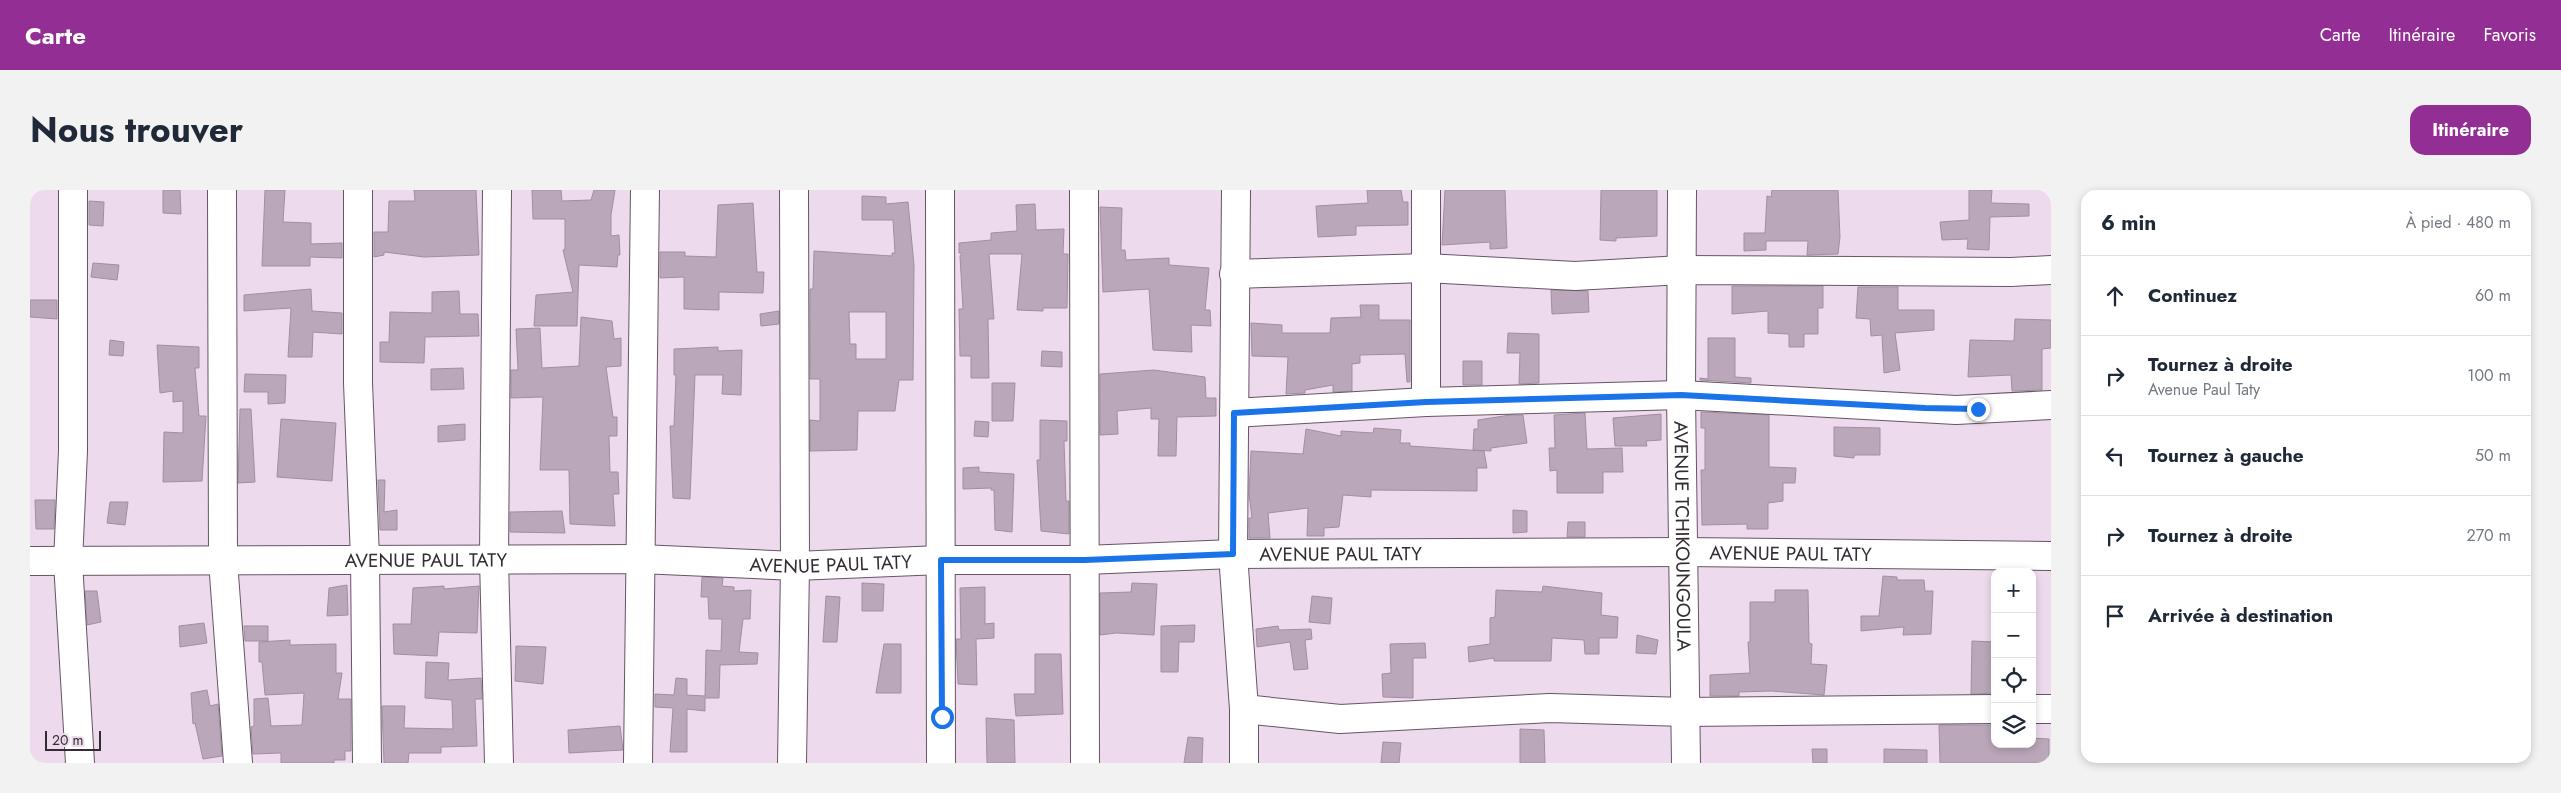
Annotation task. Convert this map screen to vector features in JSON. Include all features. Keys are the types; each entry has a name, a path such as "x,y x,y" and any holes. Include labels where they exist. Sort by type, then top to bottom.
{"street":[{"path":"73,190 73,451 68,562 80,763"},
{"path":"222,190 223,561 238,763"},
{"path":"358,190 358,383 365,558 367,763"},
{"path":"496,190 494,558 499,763"},
{"path":"638,763 645,190"},
{"path":"792,763 794,190"},
{"path":"940,190 941,763"},
{"path":"1084,190 1085,763"},
{"path":"1236,190 1233,554 1244,708 1244,763"},
{"path":"1426,190 1426,402"},
{"name":"AVENUE TCHIKOUNGOULA","path":"1682,190 1681,395 1686,763"},
{"path":"1234,274 1426,268 1574,276 1682,270 2011,272 2051,270"},
{"path":"1234,413 1426,402 1681,395 1956,410 2051,405"},
{"name":"AVENUE PAUL TATY","path":"30,561 494,558 640,559 794,566 941,560 1085,560 1233,554 1683,552 2051,556"},
{"path":"1244,708 1340,719 1550,708 1684,712 1991,709"},
{"path":"2036,709 2051,709"}],"building":[{"path":"163,190 180,190 181,214 163,213"},
{"path":"265,190 285,190 283,222 311,223 311,244 342,243 342,258 310,257 310,266 262,266"},
{"path":"414,190 476,190 479,255 424,257 384,252 384,255 374,257 374,232 388,232 389,201 415,201"},
{"path":"532,190 561,190 562,201 591,200 594,190 615,190 611,215 611,236 619,235 620,255 618,255 617,267 579,265 577,326 534,326 536,295 573,292 563,250 565,249 565,219 533,219"},
{"path":"1367,190 1401,190 1403,202 1408,202 1408,225 1356,226 1356,235 1318,237 1316,206 1368,203"},
{"path":"1445,190 1505,190 1507,248 1490,249 1490,242 1442,245"},
{"path":"1601,190 1657,190 1657,236 1616,238 1616,241 1600,240"},
{"path":"1772,190 1838,190 1840,237 1838,254 1807,255 1808,241 1766,241 1766,250 1744,251 1744,233 1765,233 1767,196 1771,197"},
{"path":"1969,190 1992,190 1991,203 2029,204 2029,216 1990,217 1989,250 1967,249 1968,239 1942,240 1940,222 1969,220"},
{"path":"862,196 886,197 886,204 908,202 914,265 913,380 899,380 895,411 858,411 857,450 810,451 810,420 820,421 820,379 810,379 810,289 813,289 814,251 892,256 892,253 895,253 893,220 862,220","holes":["849,312 886,312 886,359 856,359 856,344 850,344"]},
{"path":"89,201 104,202 103,226 89,225"},
{"path":"753,203 757,272 764,272 763,293 719,292 719,310 684,309 684,277 660,278 660,252 685,252 685,256 716,257 718,205"},
{"path":"1035,204 1036,230 1064,229 1063,254 1068,254 1067,308 1043,308 1043,311 1017,310 1022,254 989,254 994,319 988,319 989,378 971,378 971,356 960,356 959,309 963,309 960,256 962,253 959,253 959,243 991,240 991,233 1017,231 1016,205"},
{"path":"1100,207 1122,208 1121,250 1125,250 1126,260 1169,258 1169,265 1209,268 1205,310 1210,310 1211,326 1191,325 1192,352 1153,350 1149,289 1103,292"},
{"path":"93,263 119,265 117,280 91,277"},
{"path":"1732,286 1823,286 1823,308 1818,308 1818,334 1804,334 1804,347 1789,347 1789,334 1768,333 1768,311 1732,314"},
{"path":"1858,287 1898,287 1898,310 1934,310 1934,330 1895,333 1900,370 1884,373 1882,335 1871,336 1870,319 1856,318"},
{"path":"311,289 312,311 342,313 342,334 313,332 312,357 288,357 291,308 244,311 244,295"},
{"path":"1551,290 1588,291 1589,312 1552,314"},
{"path":"459,291 460,314 478,314 479,336 425,337 424,363 380,362 380,342 389,342 390,312 432,313 432,292"},
{"path":"30,300 57,300 57,319 30,317"},
{"path":"1360,305 1379,305 1379,320 1410,320 1410,382 1407,382 1405,354 1360,355 1360,363 1352,364 1352,391 1333,392 1333,385 1305,390 1305,393 1286,394 1288,357 1252,356 1251,323 1282,325 1282,333 1330,333 1331,318 1361,317"},
{"path":"779,311 779,324 761,326 760,314"},
{"path":"581,317 612,321 614,339 621,338 621,366 606,367 613,417 617,417 617,436 609,436 610,472 618,472 619,494 613,494 615,526 570,524 569,470 540,470 543,397 511,398 511,370 518,370 516,329 540,328 542,368 579,366"},
{"path":"2015,319 2051,320 2051,348 2042,349 2042,390 2012,391 2011,375 1968,377 1970,340 2014,341"},
{"path":"1508,333 1539,334 1539,383 1519,384 1520,353 1507,353"},
{"path":"1708,338 1735,338 1735,377 1751,378 1751,383 1700,380 1700,378 1708,379"},
{"path":"110,340 124,342 123,356 109,355"},
{"path":"157,345 199,347 199,368 195,368 199,416 206,416 202,481 163,482 164,432 183,433 183,401 173,402 173,391 160,393"},
{"path":"718,347 718,351 742,350 741,395 722,394 723,375 695,375 690,499 673,498 670,426 674,426 676,375 674,375 674,349"},
{"path":"1042,351 1062,352 1062,367 1041,366"},
{"path":"1463,361 1482,361 1482,385 1463,385"},
{"path":"463,368 464,389 431,390 431,369"},
{"path":"1154,370 1205,377 1206,398 1216,398 1216,416 1177,417 1176,456 1158,456 1159,419 1151,419 1151,408 1117,411 1118,434 1100,435 1100,374"},
{"path":"245,374 286,375 285,403 268,404 268,392 244,392"},
{"path":"992,383 1015,383 1013,421 992,421"},
{"path":"240,409 251,409 255,482 238,483"},
{"path":"1701,412 1769,415 1769,467 1796,468 1795,483 1783,483 1783,501 1768,503 1768,529 1747,529 1747,524 1702,525 1701,470 1705,470 1705,428 1701,428"},
{"path":"1585,413 1587,449 1622,448 1623,472 1603,472 1603,493 1557,493 1557,470 1550,471 1549,448 1555,448 1554,415"},
{"path":"1661,414 1661,440 1646,441 1647,446 1615,446 1613,418"},
{"path":"1523,415 1527,443 1491,448 1491,451 1473,450 1474,429 1478,429 1478,420"},
{"path":"281,419 336,423 332,481 277,477"},
{"path":"1040,420 1067,421 1067,441 1064,441 1066,501 1069,501 1069,534 1041,531 1037,460 1040,460"},
{"path":"975,421 989,422 988,437 974,436"},
{"path":"465,424 465,440 438,442 438,426"},
{"path":"1834,427 1880,428 1880,455 1854,455 1854,458 1834,456"},
{"path":"1374,428 1401,430 1400,443 1410,443 1410,446 1484,451 1487,468 1477,468 1477,491 1371,490 1371,497 1343,495 1339,527 1324,528 1324,536 1307,536 1308,508 1268,513 1270,538 1249,538 1249,518 1252,518 1249,494 1251,451 1303,454 1306,429 1341,436 1341,431 1373,433"},
{"path":"979,467 979,472 1014,474 1012,532 995,530 994,490 991,490 991,488 963,489 963,468"},
{"path":"378,480 385,480 384,512 397,510 397,530 380,530"},
{"path":"35,500 55,500 54,529 36,529"},
{"path":"110,502 128,502 125,525 107,523"},
{"path":"1513,510 1527,511 1527,532 1513,533"},
{"path":"562,511 565,533 510,532 510,512"},
{"path":"1568,522 1585,522 1585,537 1567,537"},
{"path":"1883,576 1897,577 1897,580 1924,580 1925,591 1933,591 1931,634 1903,635 1904,627 1861,631 1861,616 1879,616"},
{"path":"702,577 723,578 722,586 734,587 734,591 751,590 750,619 743,619 739,652 758,653 757,664 720,665 719,698 705,698 705,711 687,709 687,752 670,752 673,708 655,707 655,694 674,695 676,678 687,679 687,695 705,696 706,650 721,651 722,619 709,619 708,597 701,597"},
{"path":"862,583 884,584 883,611 862,611"},
{"path":"1132,583 1157,584 1154,635 1116,633 1100,635 1100,593 1131,592"},
{"path":"347,585 348,615 327,616 329,588"},
{"path":"444,586 444,589 479,586 477,633 439,632 437,656 394,654 393,624 411,624 413,588"},
{"path":"1543,586 1602,593 1601,615 1618,617 1617,638 1599,638 1599,654 1585,654 1584,640 1552,638 1551,661 1494,661 1494,658 1469,662 1468,647 1490,644 1490,618 1495,617 1496,590 1542,592"},
{"path":"985,587 985,624 994,623 994,638 976,639 977,685 958,684 956,639 961,639 960,588"},
{"path":"1775,590 1808,590 1809,643 1812,644 1811,664 1827,665 1824,695 1771,691 1739,692 1739,696 1710,696 1710,675 1750,673 1748,642 1750,642 1750,602 1775,602"},
{"path":"85,591 97,591 101,622 87,625"},
{"path":"826,596 840,597 837,642 823,642"},
{"path":"1312,596 1332,598 1330,624 1309,622"},
{"path":"204,623 207,643 180,647 179,626"},
{"path":"1195,625 1194,642 1179,642 1178,672 1161,672 1161,626"},
{"path":"244,626 268,626 268,641 245,641"},
{"path":"1278,626 1279,630 1311,629 1312,639 1305,640 1308,669 1294,670 1290,642 1257,647 1256,629"},
{"path":"1637,635 1658,640 1656,654 1636,653"},
{"path":"290,640 290,645 336,644 336,673 342,673 338,699 351,699 351,751 345,751 345,760 334,760 334,763 281,763 281,753 253,754 251,727 254,726 254,699 268,698 271,726 302,725 304,693 265,695 262,662 259,662 259,642"},
{"path":"1972,641 1991,642 1991,693 1971,694"},
{"path":"1425,643 1426,658 1413,658 1413,698 1383,697 1382,674 1391,673 1390,644"},
{"path":"884,644 901,644 901,693 876,693"},
{"path":"516,646 546,647 543,684 515,681"},
{"path":"1035,654 1061,654 1063,714 1016,716 1014,694 1035,694"},
{"path":"426,662 449,663 448,680 481,678 482,699 475,699 477,746 441,747 441,753 409,753 408,763 384,763 382,706 405,706 404,728 453,729 452,700 425,698"},
{"path":"207,690 210,706 218,704 222,756 203,759 195,723 193,724 191,693"},
{"path":"986,718 1014,720 1015,763 987,763"},
{"path":"1939,725 1991,725 1991,748 2036,748 2036,738 2049,739 2049,763 1940,763"},
{"path":"620,726 623,750 569,753 568,730"},
{"path":"1520,729 1544,730 1545,763 1520,763"},
{"path":"1188,737 1203,738 1202,763 1184,763"},
{"path":"1383,742 1401,743 1399,763 1381,763"},
{"path":"1812,749 1827,749 1827,763 1813,763"},
{"path":"1884,749 1927,750 1927,763 1884,763"}],"route":[{"path":"942,717 941,560 1085,560 1233,554 1234,413 1426,402 1681,395 1956,410 1978,409"}]}
